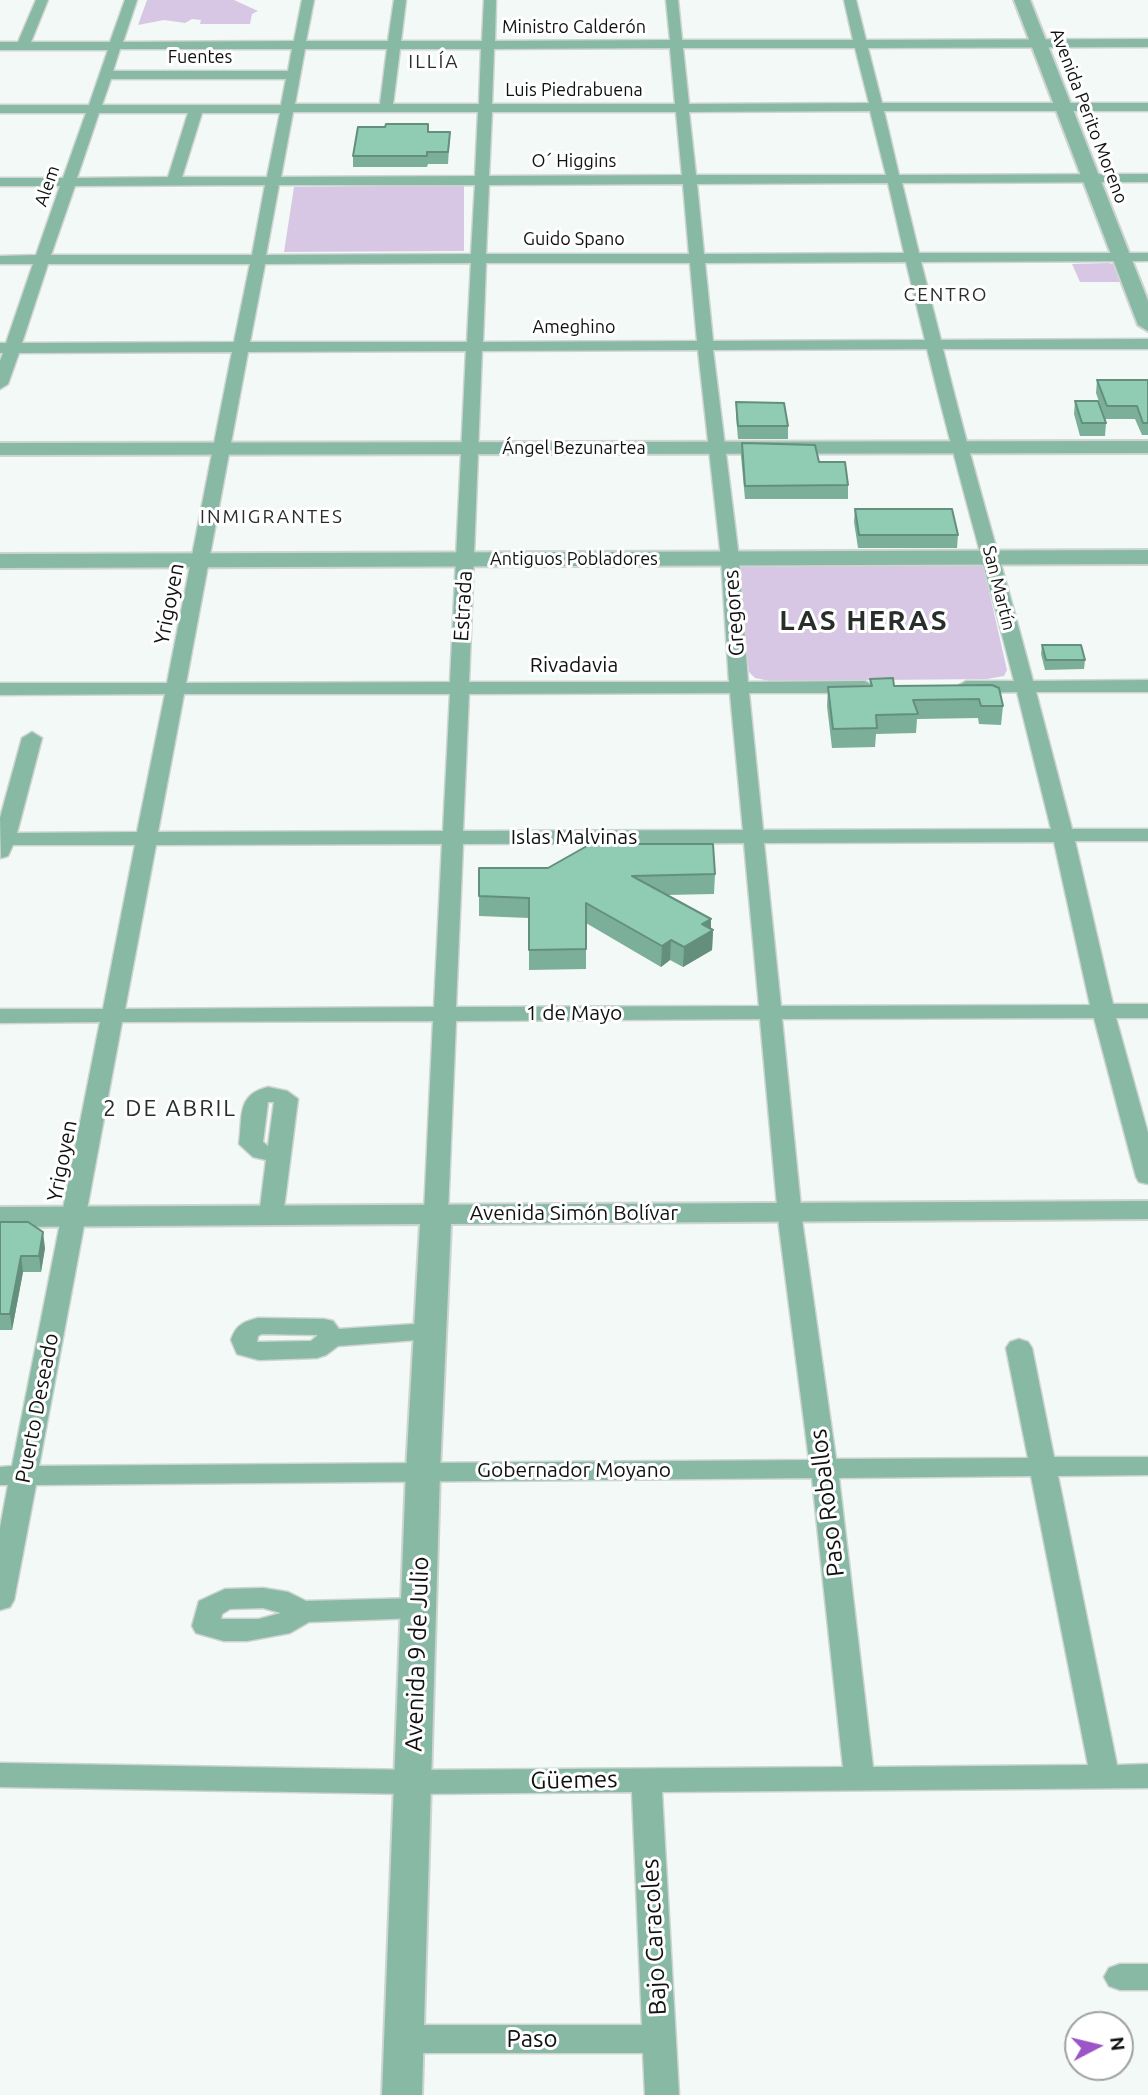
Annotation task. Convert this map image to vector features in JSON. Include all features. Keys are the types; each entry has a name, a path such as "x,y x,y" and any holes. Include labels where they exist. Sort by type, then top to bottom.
{"street":[{"path":"23,46 42,0"},
{"name":"Alem","path":"0,384 6,348 42,260 131,0"},
{"name":"Yrigoyen","path":"73,1224 308,0"},
{"path":"386,108 400,0"},
{"name":"Estrada","path":"435,1221 490,0"},
{"name":"Gregores","path":"672,0 715,448 730,558 739,687 791,1220"},
{"name":"San Martín","path":"849,0 960,447 992,558 1063,836 1103,1011 1148,1177"},
{"name":"Avenida Perito Moreno","path":"1022,0 1045,43"},
{"name":"Avenida Perito Moreno","path":"1033,0 1045,43 1098,178 1148,288"},
{"name":"Ministro Calderón","path":"0,46 1148,43"},
{"name":"Fuentes","path":"105,75 294,75"},
{"name":"Luis Piedrabuena","path":"0,109 1148,107"},
{"path":"174,181 196,109"},
{"name":"O´ Higgins","path":"0,182 1148,178"},
{"name":"Avenida Perito Moreno","path":"1135,257 1148,325"},
{"name":"Guido Spano","path":"0,260 1135,257"},
{"name":"Ameghino","path":"6,348 1148,344"},
{"name":"Ángel Bezunartea","path":"0,449 1148,447"},
{"name":"Antiguos Pobladores","path":"0,561 1148,557"},
{"path":"942,687 1148,686"},
{"name":"Rivadavia","path":"0,690 888,687"},
{"path":"2,844 32,738"},
{"name":"Islas Malvinas","path":"2,844 147,838 1148,835"},
{"name":"1 de Mayo","path":"0,1016 1148,1011"},
{"path":"271,1216 279,1155"},
{"name":"Avenida Simón Bolívar","path":"791,1220 1148,1210"},
{"name":"Avenida Simón Bolívar","path":"0,1231 73,1224 271,1216 435,1221"},
{"name":"Avenida Simón Bolívar","path":"0,1217 73,1224 791,1220 1148,1225"},
{"name":"Paso Roballos","path":"791,1220 824,1468 859,1779"},
{"name":"Avenida 9 de Julio","path":"402,2095 423,1471 435,1221"},
{"name":"Puerto Deseado","path":"0,1600 12,1476 73,1224"},
{"path":"332,1338 430,1331"},
{"path":"1018,1348 1105,1777"},
{"name":"Gobernador Moyano","path":"12,1476 1148,1466"},
{"path":"302,1612 418,1608"},
{"name":"Güemes","path":"0,1775 413,1782 1148,1776"},
{"name":"Bajo Caracoles","path":"646,1779 662,2095"},
{"name":"Paso","path":"405,2039 659,2039"}],"shaded area":[{"path":"147,0 234,0 258,11 252,14 250,24 200,24 201,20 192,19 185,23 164,20 138,25"},
{"path":"464,185 464,251 284,252 294,187"},
{"path":"1072,264 1116,265 1124,282 1080,282"},
{"path":"979,562 984,569 1007,670 1004,676 987,679 770,681 755,678 749,672 736,569 738,563"}],"building":[{"path":"386,124 428,124 428,132 450,132 448,152 427,152 427,156 353,156 358,127 385,127"},
{"path":"1097,380 1148,380 1148,423 1143,423 1137,406 1107,406"},
{"path":"1075,401 1098,401 1106,423 1082,423"},
{"path":"736,402 784,403 788,426 738,426"},
{"path":"742,443 815,445 819,462 845,462 848,485 745,486"},
{"path":"855,509 952,509 958,535 859,535"},
{"path":"1042,645 1081,645 1085,660 1046,660"},
{"path":"893,678 894,686 992,685 999,688 1003,706 981,706 979,699 913,700 918,714 876,715 877,728 833,729 828,687 872,686 870,679"},
{"path":"594,836 618,836 619,844 713,844 715,874 632,876 711,919 702,924 713,930 684,947 671,940 662,946 586,903 586,949 529,950 529,898 479,896 479,868 548,868 594,842"},
{"path":"0,1222 28,1222 43,1232 39,1256 21,1256 10,1314 0,1314"}],"district":[{"name":"ILLÍA","path":"434,62"},
{"name":"CENTRO","path":"946,295"},
{"name":"INMIGRANTES","path":"272,517"},
{"name":"LAS HERAS","path":"864,621"},
{"name":"2 DE ABRIL","path":"170,1108"}]}
